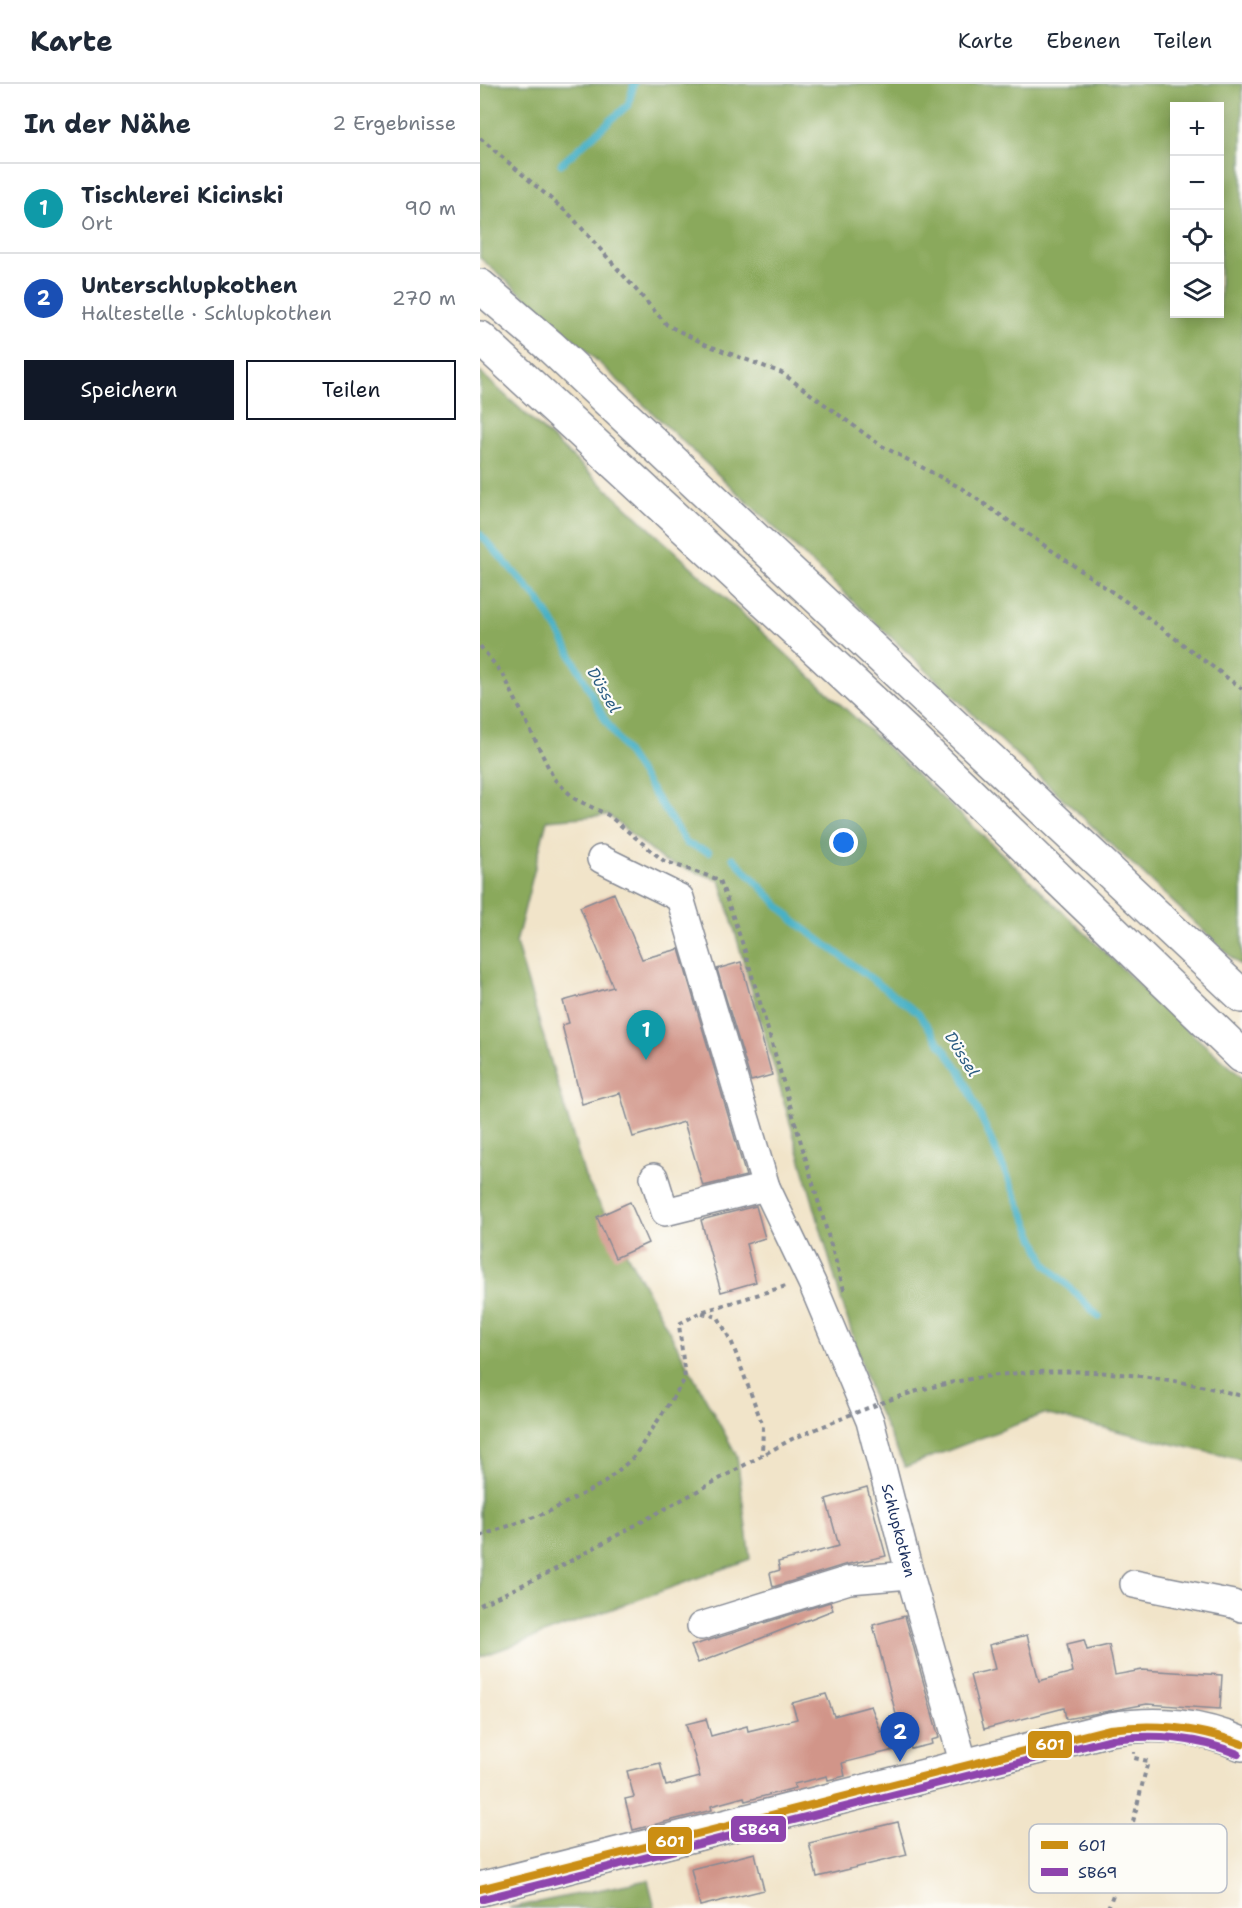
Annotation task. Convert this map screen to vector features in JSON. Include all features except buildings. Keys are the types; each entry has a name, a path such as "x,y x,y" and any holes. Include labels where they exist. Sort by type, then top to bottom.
{"main road":[{"path":"480,286 569,363 1242,996"},
{"path":"480,338 910,736 1242,1056"},
{"path":"480,1889 964,1765 1129,1726 1169,1725 1201,1729 1242,1744"}],"lane":[{"name":"Schlupkothen","path":"601,859 680,898 766,1187 870,1421 910,1575 964,1765"},
{"path":"654,1177 665,1212 766,1187"},
{"path":"701,1626 849,1580 910,1575"},
{"path":"1134,1584 1233,1604 1242,1608"}],"path":[{"path":"480,138 572,216 667,325 707,345 782,373 880,445 961,488 1131,605 1242,689"},
{"path":"480,1536 548,1512 604,1483 633,1457 684,1379 679,1324 701,1312 793,1284 818,1302"},
{"path":"701,1312 718,1317 732,1343 763,1426 761,1456"},
{"path":"480,1605 552,1571 792,1439 889,1400 946,1383 1050,1371 1154,1377 1242,1396"},
{"path":"1129,1726 1134,1758 1148,1761 1133,1824"},
{"path":"1108,1908 1114,1893"}],"green space":[{"path":"480,84 1242,84 1242,967 578,343 480,258"},
{"path":"480,372 978,831 1175,1019 1242,1077 1242,1460 1044,1414 905,1467 874,1402 840,1296 720,880 664,861 608,815 547,820 516,943 585,1177 737,1456 750,1559 480,1657"},
{"path":"647,1880 655,1908 509,1908"}],"waterway":[{"path":"561,164 628,105 634,84"},
{"name":"Düssel","path":"480,534 538,599 559,632 604,718 687,844 709,852"},
{"name":"Düssel","path":"733,858 794,921 918,1013 961,1072 1046,1264 1099,1317"}],"transit line":[{"name":"601","path":"480,1889 1110,1729 1144,1726 1177,1728 1226,1738 1242,1744"},
{"name":"SB69","path":"483,1899 1112,1739 1176,1738 1207,1744 1238,1754"}],"place":[{"name":"Tischlerei Kicinski","path":"646,1060"},
{"name":"Unterschlupkothen","path":"900,1762"}]}
